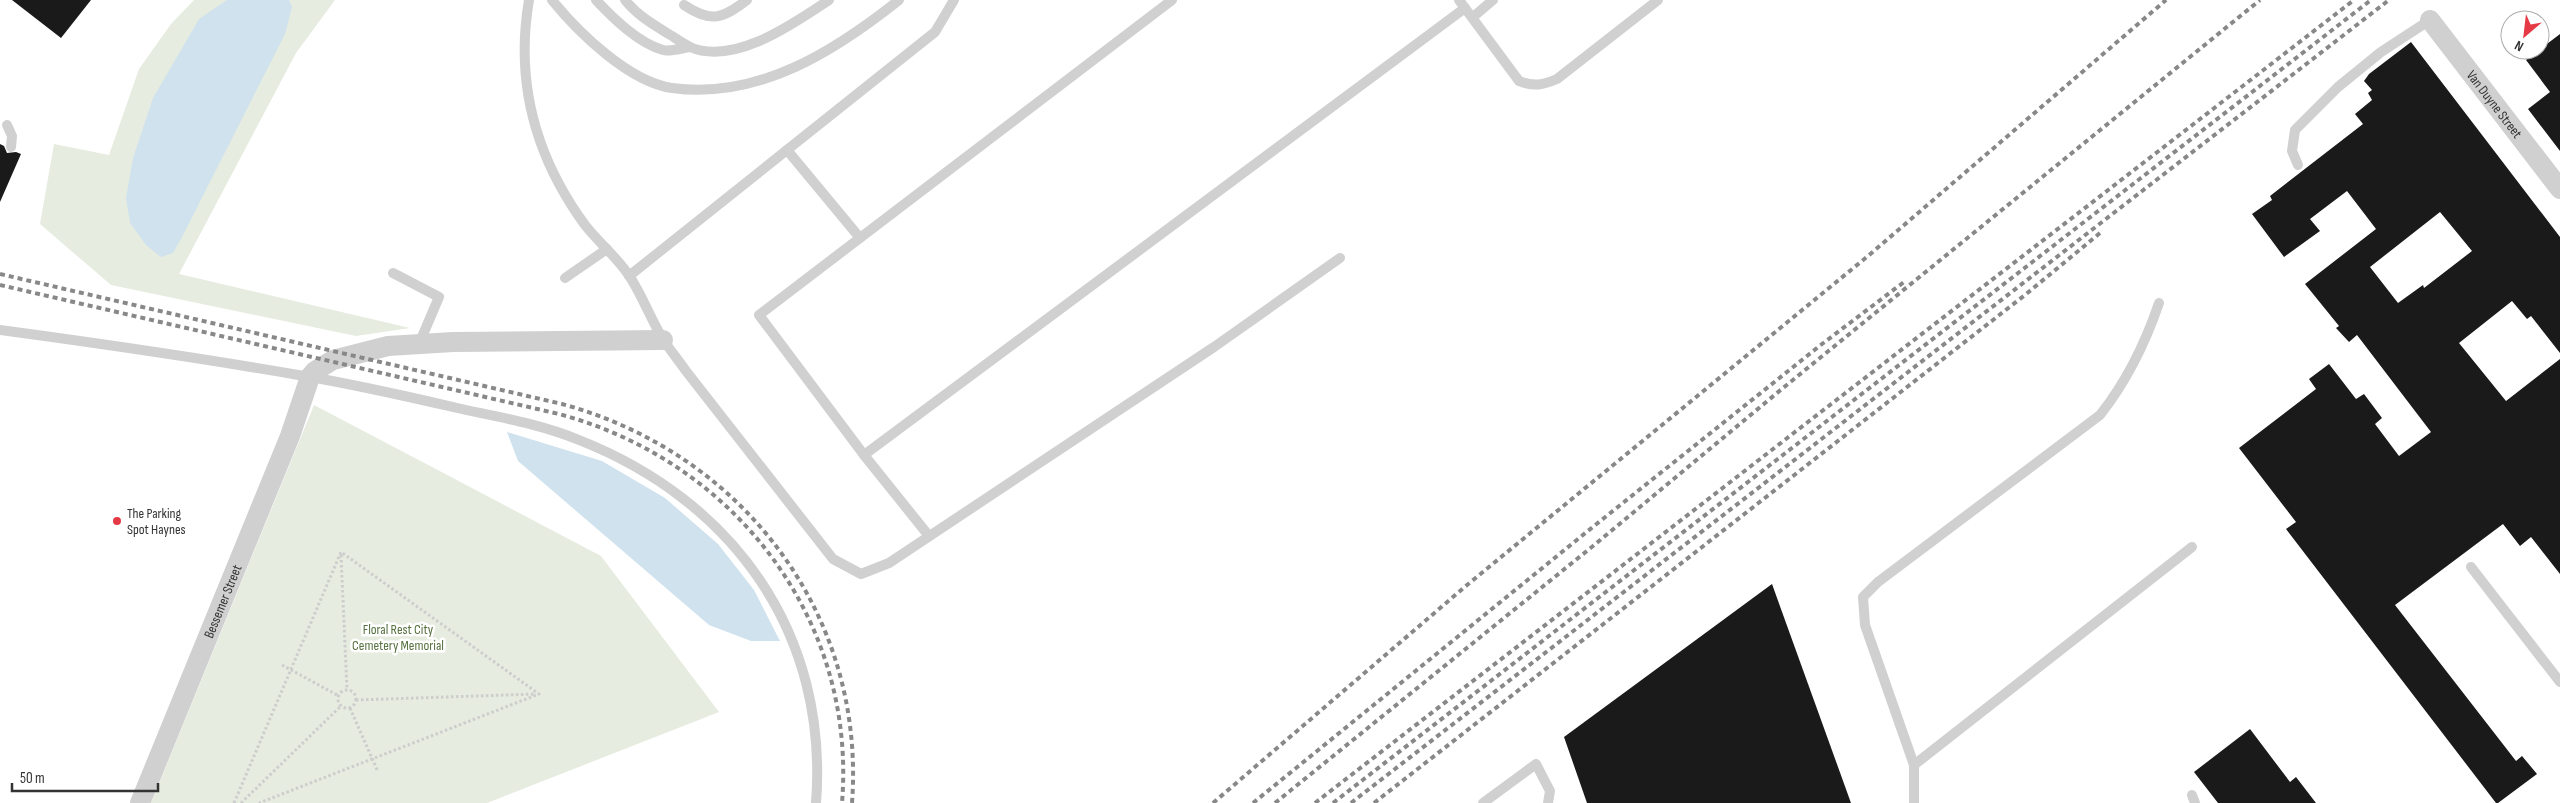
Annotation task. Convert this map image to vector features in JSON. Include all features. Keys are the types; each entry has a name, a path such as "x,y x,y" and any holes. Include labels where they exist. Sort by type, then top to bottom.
{"street":[{"name":"Van Duyne Street","path":"2430,20 2560,189"},
{"path":"310,377 323,365 344,356 388,346 664,340"},
{"name":"Bessemer Street","path":"140,803 290,436 310,377"}],"lane":[{"path":"529,0 524,47 524,74 535,129 556,180 586,226 629,276 664,340 833,559 861,574 890,563 1214,347 1340,258"},
{"path":"552,0 576,29 627,68 671,88 726,90 786,73 865,27 899,0"},
{"path":"596,0 616,21 636,36 663,50 690,47 719,52 747,46 790,26 829,0"},
{"path":"625,0 644,19 690,47"},
{"path":"684,5 699,15 717,18 730,13 747,0"},
{"path":"629,276 935,32 954,0"},
{"path":"929,536 864,455 759,315 1172,0"},
{"path":"1472,17 1493,0"},
{"path":"864,455 1462,4 1519,81 1530,86 1542,86 1557,79 1658,0"},
{"path":"2298,165 2292,151 2294,130 2338,88 2381,52 2430,20"},
{"path":"7,125 12,136 11,147"},
{"path":"788,150 860,238"},
{"path":"565,278 606,249"},
{"path":"393,273 439,297 419,344"},
{"path":"1914,803 1914,766 1865,625 1863,598 1878,582 2100,415 2120,389 2149,332 2159,303"},
{"path":"0,330 182,355 371,388 558,432 603,450 645,470 696,507 720,529 745,558 776,604 791,634 802,665 814,714 818,760 816,803"},
{"path":"1914,766 2192,547"},
{"path":"2471,567 2560,682"},
{"path":"1483,803 1536,764 1550,791 1548,803"}],"path":[{"path":"234,803 341,552"},
{"path":"341,552 347,690"},
{"path":"341,552 539,694"},
{"path":"282,665 339,696"},
{"path":"339,696 347,690"},
{"path":"347,690 354,694 356,700"},
{"path":"356,700 539,694"},
{"path":"259,803 539,694"},
{"path":"339,696 341,706"},
{"path":"350,708 356,700"},
{"path":"341,706 350,708"},
{"path":"241,803 341,706"},
{"path":"350,708 371,760 378,772"}],"green space":[{"path":"194,0 335,0 296,53 179,274 410,328 356,336 111,285 40,224 54,144 109,155 139,69 171,24"},
{"name":"Floral Rest City Cemetery Memorial","path":"314,405 601,556 719,712 487,803 151,803"}],"water":[{"path":"227,0 289,0 292,7 285,34 181,239 173,253 161,257 146,245 130,223 126,198 133,158 153,98 199,19"},
{"path":"507,432 602,461 665,498 718,544 754,590 780,641 751,641 709,625 518,461"}],"building":[{"path":"12,0 91,0 61,38"},
{"path":"2560,34 2560,151 2528,109 2550,92 2526,60 2550,60 2550,42"},
{"path":"2411,42 2560,237 2560,353 2531,316 2527,319 2512,301 2459,343 2506,401 2560,359 2560,574 2531,537 2520,546 2503,524 2395,605 2516,761 2522,756 2537,774 2498,803 2496,803 2286,529 2296,522 2239,448 2316,389 2309,379 2329,364 2356,399 2364,394 2382,418 2375,424 2399,456 2431,432 2357,335 2349,342 2336,328 2339,326 2305,284 2376,229 2347,191 2310,219 2320,231 2284,257 2252,214 2272,200 2270,196 2363,124 2355,114 2372,100 2368,93 2372,90 2364,81 2369,74","holes":["2440,212 2472,251 2424,288 2423,285 2398,303 2370,267"]},
{"path":"0,144 4,146 7,153 16,152 21,154 0,202"},
{"path":"1772,584 1851,803 1587,803 1564,737"},
{"path":"2250,729 2290,782 2296,777 2316,803 2218,803 2194,772"}],"railway":[{"path":"1213,803 1467,585 1868,256 2166,0"},
{"path":"1275,803 1593,546 1783,388 2260,0"},
{"path":"1315,803 2354,0"},
{"path":"1333,803 2371,0"},
{"path":"1351,803 2389,0"},
{"path":"1374,803 2025,295 2100,233"},
{"path":"0,274 562,404 627,427 685,460 737,502 780,551 814,607 838,668 851,734 852,803"},
{"path":"1253,803 1594,526 1822,344 1904,282"},
{"path":"0,285 559,414 622,437 679,469 729,509 772,557 805,611 829,671 841,735 842,803"}],"place":[{"name":"The Parking Spot Haynes","path":"117,521"}]}
